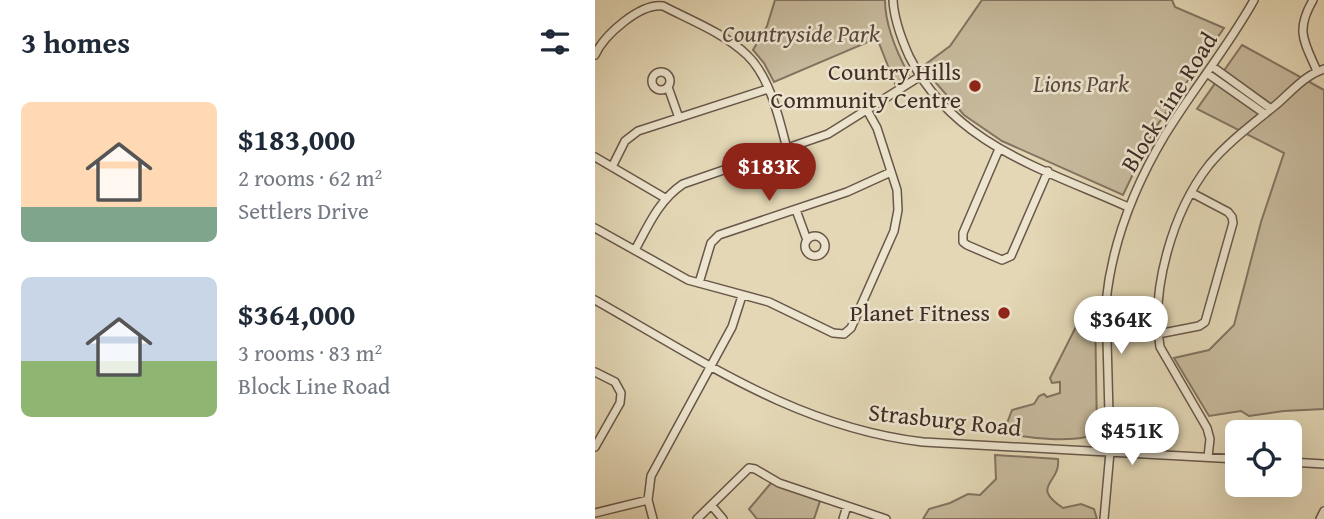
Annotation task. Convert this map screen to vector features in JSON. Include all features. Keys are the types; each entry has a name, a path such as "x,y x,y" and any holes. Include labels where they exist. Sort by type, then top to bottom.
{"street":[{"path":"893,0 897,28 919,76 950,115 975,135 999,149 1128,207"},
{"name":"Block Line Road","path":"1104,519 1110,452 1106,302 1111,268 1128,207 1164,137 1210,71 1254,0"},
{"path":"1208,457 1210,439 1207,428 1160,347 1158,299 1163,268 1171,240 1192,193 1211,163 1268,111 1320,70 1301,32 1303,19 1313,0"},
{"path":"595,55 603,41 615,29 644,9 655,5 663,6 738,47 754,63 768,89 787,149"},
{"path":"1210,71 1268,111"},
{"path":"635,250 665,198 683,184 828,134 919,76"},
{"path":"668,88 679,118"},
{"path":"612,167 630,136 768,89"},
{"path":"595,228 673,272 699,283 769,302 839,335 848,332 897,221 899,200 877,128 867,110"},
{"path":"999,149 963,233 963,242 967,246 1002,260 1011,256 1048,171"},
{"path":"595,158 665,198"},
{"path":"699,283 711,243 719,235 847,192 891,172"},
{"path":"1158,334 1199,326 1205,322 1233,223 1228,212 1192,193"},
{"path":"796,210 807,240"},
{"path":"653,519 648,500 655,465 732,327 742,296"},
{"name":"Strasburg Road","path":"595,300 777,401 825,420 888,437 975,445 1225,458"},
{"path":"595,372 614,382 621,393 620,403 595,447"},
{"path":"1302,463 1324,464"},
{"path":"697,519 749,468 779,483 886,519"},
{"path":"595,513 648,500"},
{"path":"712,506 723,519"},
{"path":"843,519 848,506"},
{"path":"1319,519 1324,511"}],"green space":[{"name":"Countryside Park","path":"775,0 885,0 893,39 909,75 895,84 877,38 774,82 753,50 767,26"},
{"name":"Lions Park","path":"982,0 1172,0 1175,7 1224,28 1154,130 1123,195 1002,141 964,115 922,67 950,46"},
{"path":"1242,45 1324,90 1324,409 1249,416 1241,411 1209,416 1174,358 1209,350 1234,325 1261,222 1284,153 1197,109"},
{"path":"1086,307 1095,309 1097,432 1079,438 1051,439 1004,431 1012,410 1034,404 1039,396 1044,394 1047,397 1060,393 1060,382 1052,383 1050,378"},
{"path":"995,455 1058,459 1058,467 1047,489 1048,494 1063,508 1081,504 1094,509 1097,519 923,519 929,509 968,494 980,495 996,479"},
{"path":"771,483 820,501 814,519 757,519 749,509"}],"place":[{"name":"Country Hills Community Centre","path":"975,86"},
{"name":"Planet Fitness","path":"1004,313"}]}
